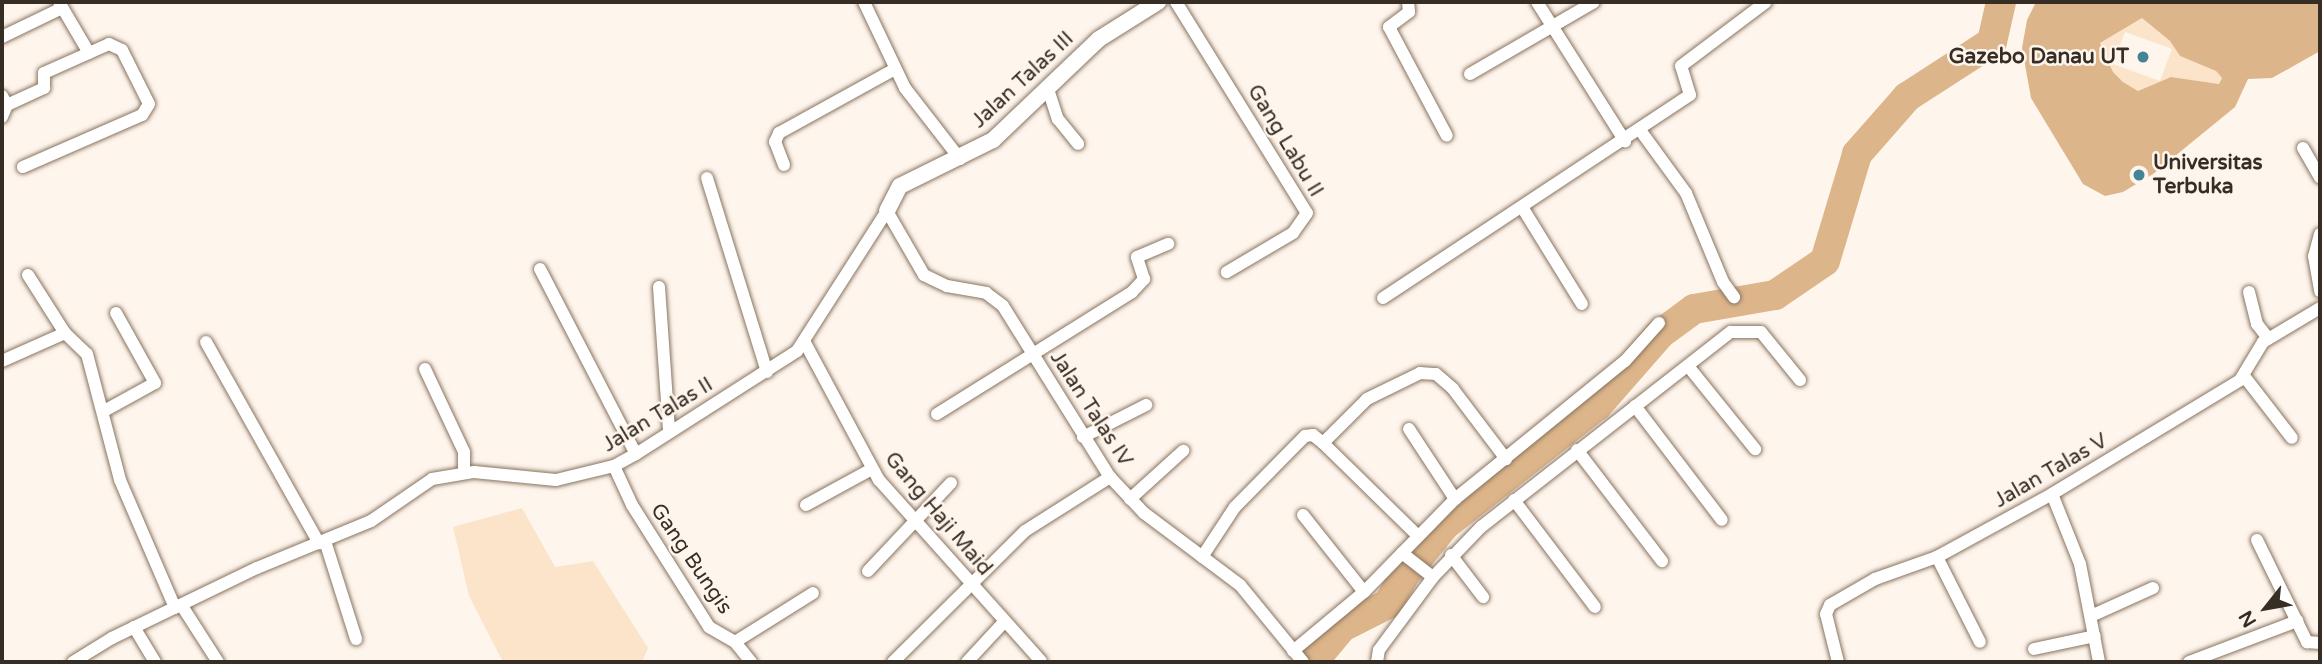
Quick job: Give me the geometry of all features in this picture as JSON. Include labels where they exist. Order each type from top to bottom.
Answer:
[{"type":"street","points":[[864,2],[895,69],[922,115],[960,159]]},
{"type":"street","name":"Jalan Talas III","points":[[887,211],[900,187],[993,140],[1047,86],[1111,29],[1158,2]]},
{"type":"street","name":"Gang Labu II","points":[[1176,2],[1307,213],[1293,233],[1227,272]]},
{"type":"street","points":[[1408,2],[1409,12],[1389,27],[1447,136]]},
{"type":"street","points":[[1536,2],[1625,141]]},
{"type":"street","points":[[1470,74],[1594,2]]},
{"type":"street","points":[[1383,298],[1625,141],[1691,93],[1681,66],[1766,2]]},
{"type":"street","points":[[2,37],[60,5],[89,53]]},
{"type":"street","points":[[4,106],[44,88],[44,74],[109,44],[121,50],[148,109],[23,167]]},
{"type":"street","points":[[784,165],[775,142],[779,133],[895,69]]},
{"type":"street","points":[[1047,86],[1058,120],[1078,144]]},
{"type":"street","points":[[1640,130],[1686,193],[1723,282],[1734,297]]},
{"type":"street","points":[[2303,148],[2320,177]]},
{"type":"street","points":[[707,178],[767,372]]},
{"type":"street","points":[[1522,207],[1582,304]]},
{"type":"street","name":"Jalan Talas II","points":[[73,662],[134,627],[371,521],[432,479],[464,473],[556,480],[614,466],[636,454],[669,430],[767,372],[804,341],[887,211]]},
{"type":"street","name":"Jalan Talas IV","points":[[887,211],[924,275],[998,300],[1110,477],[1130,499],[1240,585],[1299,657]]},
{"type":"street","points":[[2320,234],[2314,256],[2320,291]]},
{"type":"street","points":[[937,414],[1141,286],[1144,279],[1137,257],[1168,244]]},
{"type":"street","points":[[540,269],[636,454]]},
{"type":"street","points":[[28,275],[65,332],[84,348],[104,411],[120,480],[178,607],[218,662]]},
{"type":"street","points":[[659,287],[669,430]]},
{"type":"street","points":[[2249,292],[2257,324],[2268,338]]},
{"type":"street","name":"Jalan Talas V","points":[[1838,662],[1826,614],[1830,605],[1875,579],[1937,557],[2052,494],[2244,376],[2268,338],[2319,310]]},
{"type":"street","points":[[104,411],[155,383],[116,313]]},
{"type":"street","points":[[1299,657],[1364,592],[1408,558],[1418,536],[1455,499],[1625,361],[1660,323]]},
{"type":"street","points":[[2,361],[65,332]]},
{"type":"street","points":[[1377,662],[1379,650],[1451,555],[1514,500],[1731,332],[1761,332],[1800,380]]},
{"type":"street","points":[[206,341],[322,542],[356,639]]},
{"type":"street","name":"Gang Haji Maid","points":[[804,341],[872,469],[913,520],[1041,661]]},
{"type":"street","points":[[1688,366],[1755,449]]},
{"type":"street","points":[[425,369],[464,452],[464,473]]},
{"type":"street","points":[[1324,443],[1367,399],[1420,373],[1436,374],[1453,389],[1506,459]]},
{"type":"street","points":[[2244,376],[2292,438]]},
{"type":"street","points":[[1083,437],[1146,405]]},
{"type":"street","points":[[1635,405],[1722,520]]},
{"type":"street","points":[[1409,429],[1455,499]]},
{"type":"street","points":[[1202,557],[1235,507],[1305,436],[1313,435],[1418,536]]},
{"type":"street","points":[[1577,450],[1662,561]]},
{"type":"street","points":[[1130,499],[1183,451]]},
{"type":"street","name":"Gang Bungis","points":[[614,466],[632,505],[709,627],[735,642],[751,662]]},
{"type":"street","points":[[806,505],[872,469]]},
{"type":"street","points":[[893,662],[974,587],[1043,516],[1110,477]]},
{"type":"street","points":[[868,571],[951,482]]},
{"type":"street","points":[[2052,494],[2075,548],[2099,662]]},
{"type":"street","points":[[1514,500],[1595,607]]},
{"type":"street","points":[[1303,514],[1364,592]]},
{"type":"street","points":[[2257,540],[2307,642],[2320,643]]},
{"type":"street","points":[[1451,555],[1483,597]]},
{"type":"street","points":[[1937,557],[1980,642]]},
{"type":"street","points":[[1408,558],[1433,577]]},
{"type":"street","points":[[2091,615],[2153,588]]},
{"type":"street","points":[[735,642],[813,593]]},
{"type":"street","points":[[2189,662],[2229,657],[2297,621]]},
{"type":"street","points":[[967,662],[1004,622]]},
{"type":"street","points":[[134,627],[155,662]]},
{"type":"street","points":[[2034,649],[2095,636]]},
{"type":"shaded area","points":[[2036,2],[2320,2],[2320,51],[2272,78],[2248,79],[2235,107],[2153,174],[2123,192],[2105,196],[2083,184],[2031,98],[2022,48],[2027,20]],"holes":[[[2142,18],[2170,41],[2180,56],[2216,71],[2222,78],[2219,84],[2171,77],[2138,91],[2113,72],[2100,43]]]},
{"type":"shaded area","points":[[2142,18],[2170,41],[2180,56],[2216,71],[2222,78],[2219,84],[2171,77],[2138,91],[2113,72],[2100,43]],"holes":[[[2125,32],[2172,49],[2160,81],[2113,64]]]},
{"type":"shaded area","points":[[522,508],[555,567],[593,561],[648,648],[642,662],[503,662],[469,596],[453,527]]},
{"type":"waterway","points":[[1313,662],[1342,627],[1388,604],[1406,573],[1445,525],[1597,406],[1660,334],[1694,309],[1775,295],[1825,261],[1857,154],[1907,97],[1992,42],[2001,2]]},
{"type":"place","name":"Gazebo Danau UT","points":[[2143,57]]},
{"type":"place","name":"Universitas Terbuka","points":[[2139,175]]}]
